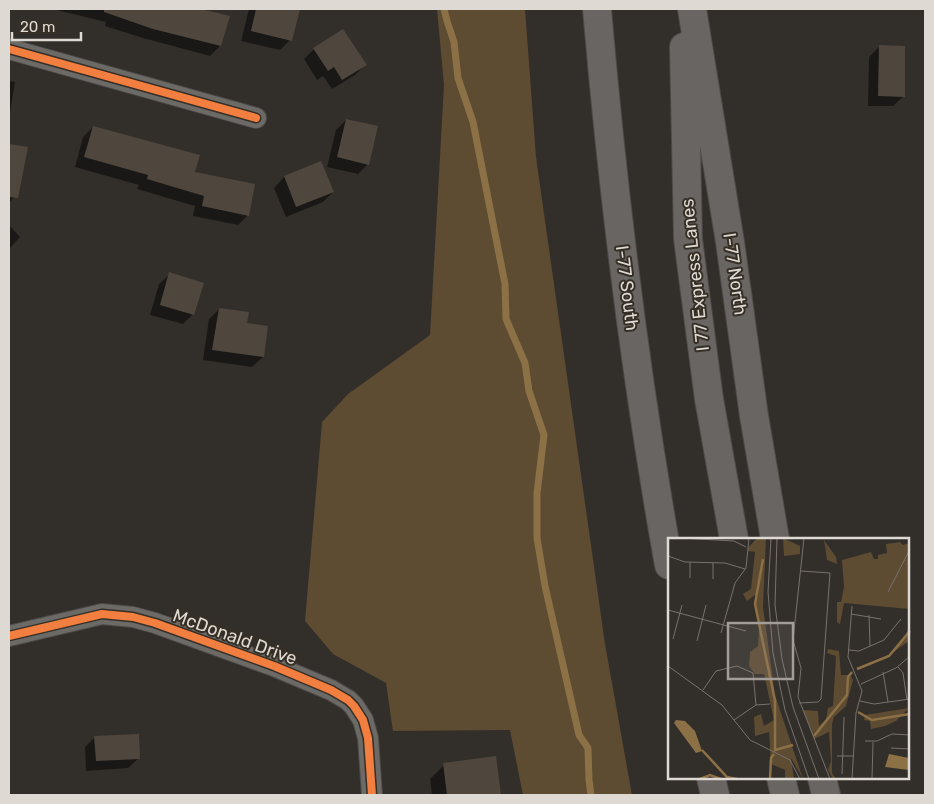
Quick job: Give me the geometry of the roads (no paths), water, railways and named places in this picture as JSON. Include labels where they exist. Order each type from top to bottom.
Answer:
[{"type":"highway","name":"I-77 South","points":[[597,9],[623,255],[647,432],[668,559]]},
{"type":"highway","name":"I 77 Express Lanes","points":[[684,9],[688,239],[709,399],[734,538]]},
{"type":"highway","name":"I-77 North","points":[[692,9],[730,242],[754,416],[775,538]]},
{"type":"highway","points":[[711,779],[715,795]]},
{"type":"highway","points":[[781,779],[785,795]]},
{"type":"highway","points":[[822,779],[826,795]]},
{"type":"street","points":[[9,49],[256,118]]},
{"type":"street","name":"McDonald Drive","points":[[9,636],[102,614],[133,617],[156,623],[274,666],[331,690],[348,700],[363,720],[368,738],[372,795]]},
{"type":"waterway","points":[[444,9],[454,42],[458,78],[473,122],[505,284],[506,319],[525,363],[529,391],[544,435],[537,493],[537,538],[545,586],[579,735],[588,748],[591,795]]}]
